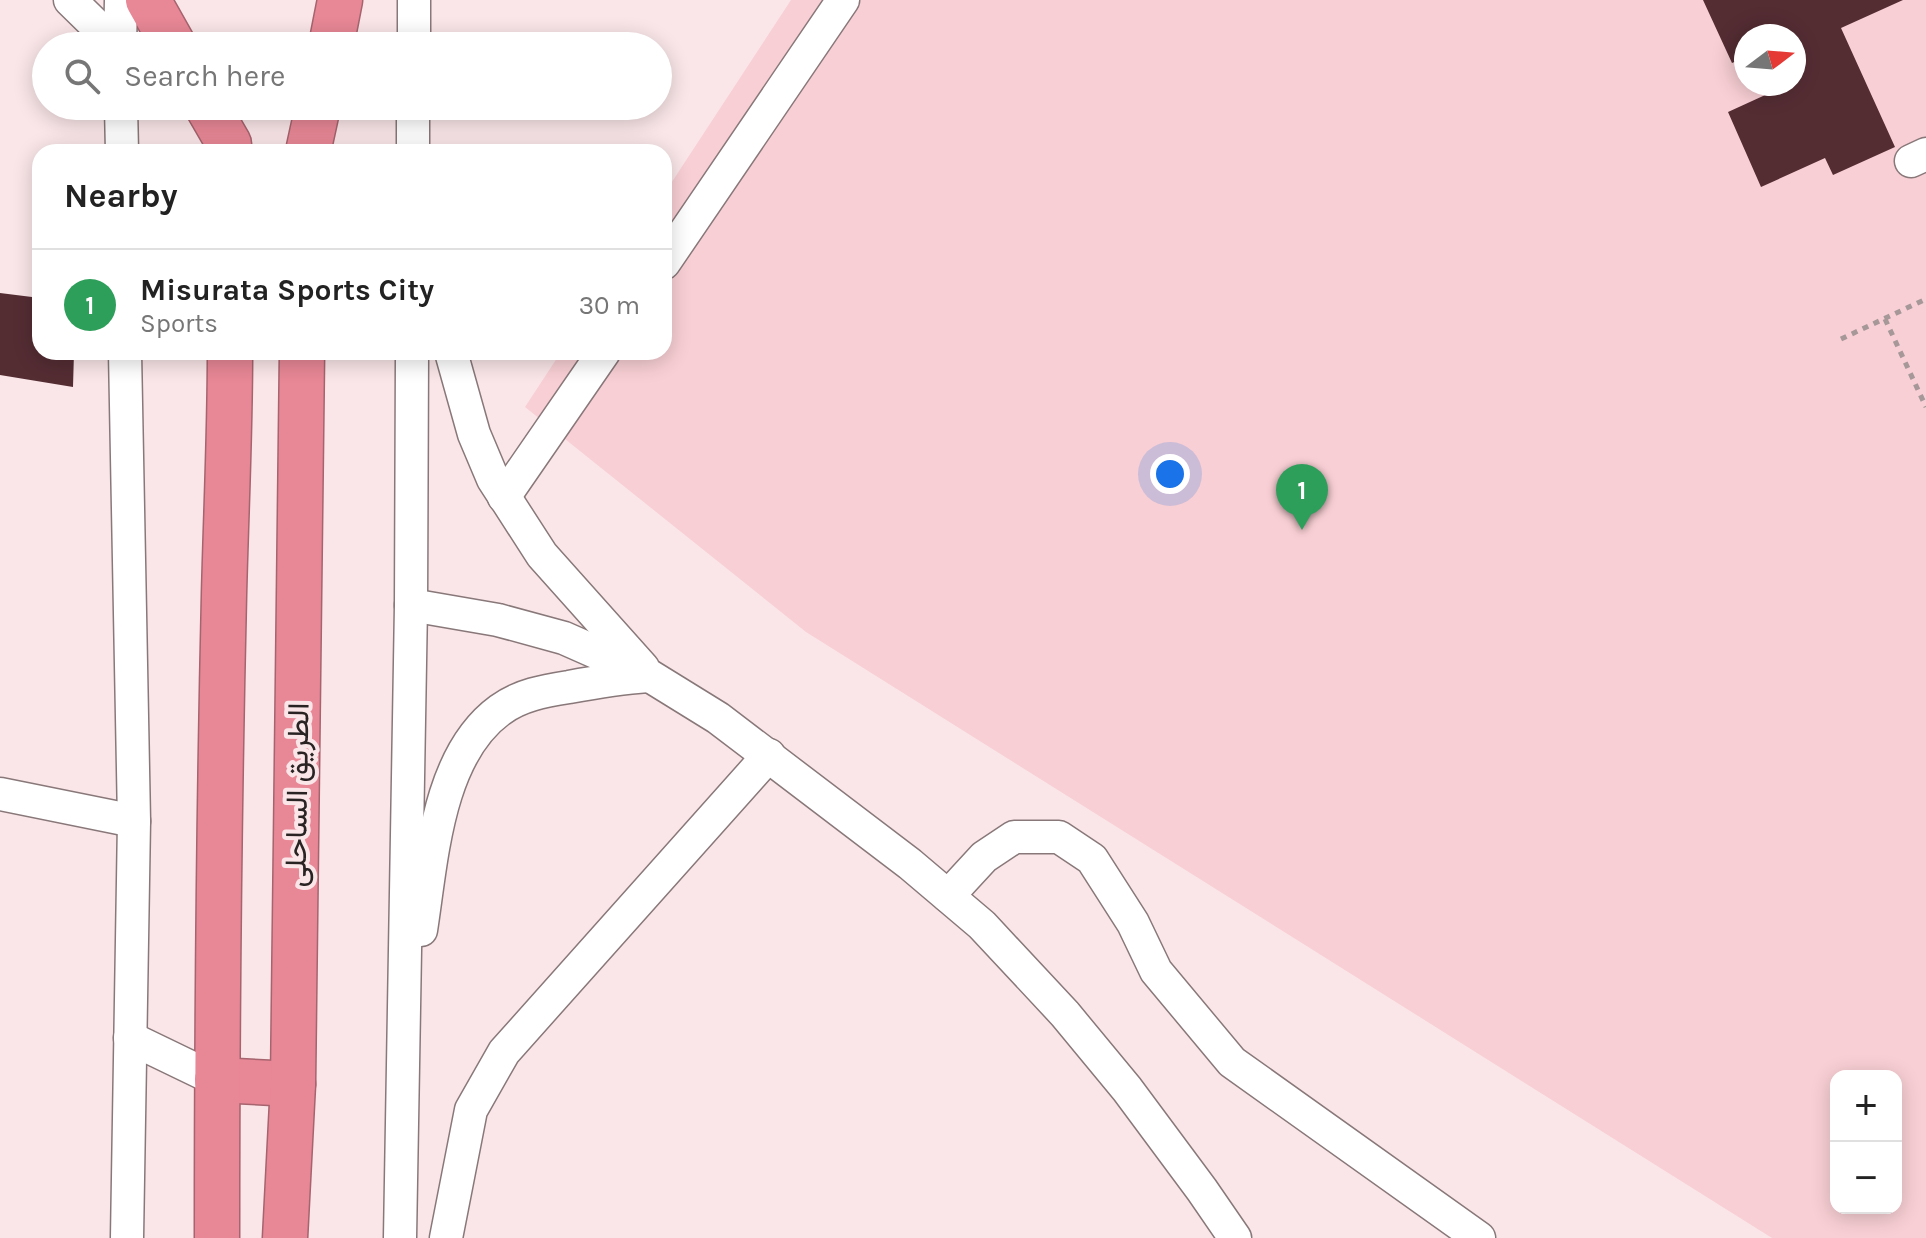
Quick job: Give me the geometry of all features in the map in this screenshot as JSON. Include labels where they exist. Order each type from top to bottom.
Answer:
[{"type":"highway","points":[[148,0],[166,32]]},
{"type":"highway","points":[[334,32],[340,0]]},
{"type":"highway","points":[[214,120],[227,144]]},
{"type":"highway","points":[[310,144],[315,120]]},
{"type":"highway","points":[[217,1238],[224,594],[230,360]]},
{"type":"highway","name":"الطريق الساحلى","points":[[285,1238],[293,1084],[302,360]]},
{"type":"highway","points":[[217,1080],[293,1084]]},
{"type":"street","points":[[70,0],[104,32]]},
{"type":"street","points":[[120,32],[121,0]]},
{"type":"street","points":[[414,0],[414,32]]},
{"type":"street","points":[[672,251],[843,0]]},
{"type":"street","points":[[121,120],[122,144]]},
{"type":"street","points":[[413,120],[413,144]]},
{"type":"street","points":[[125,360],[134,821],[127,1238]]},
{"type":"street","points":[[400,1238],[412,360]]},
{"type":"street","points":[[453,360],[474,434],[504,497],[542,555],[650,676]]},
{"type":"street","points":[[504,497],[598,360]]},
{"type":"street","points":[[411,605],[498,620],[564,638],[650,676],[718,718],[769,755],[910,864],[982,925],[1065,1014],[1127,1089],[1235,1238]]},
{"type":"street","points":[[403,1040],[442,804],[456,766],[471,742],[484,724],[501,709],[540,691],[610,678],[650,676]]},
{"type":"street","points":[[446,1238],[471,1110],[504,1052],[769,755]]},
{"type":"street","points":[[0,794],[134,821]]},
{"type":"street","points":[[948,896],[984,857],[1014,837],[1059,837],[1092,859],[1133,923],[1156,971],[1232,1062],[1479,1238]]},
{"type":"street","points":[[130,1038],[217,1080]]},
{"type":"path","points":[[1841,339],[1926,299]]},
{"type":"path","points":[[1885,319],[1926,407]]},
{"type":"shaded area","points":[[791,0],[1926,0],[1926,1238],[1772,1238],[806,632],[525,407],[556,360],[672,360],[672,182]]},
{"type":"building","points":[[1703,0],[1903,0],[1841,28],[1895,147],[1833,175],[1825,158],[1761,187],[1728,112],[1763,96],[1806,96],[1806,24],[1734,24],[1732,63]]},
{"type":"building","points":[[0,293],[32,297],[32,360],[74,360],[73,387],[0,375]]},
{"type":"place","name":"Misurata Sports City","points":[[1302,530]]}]
